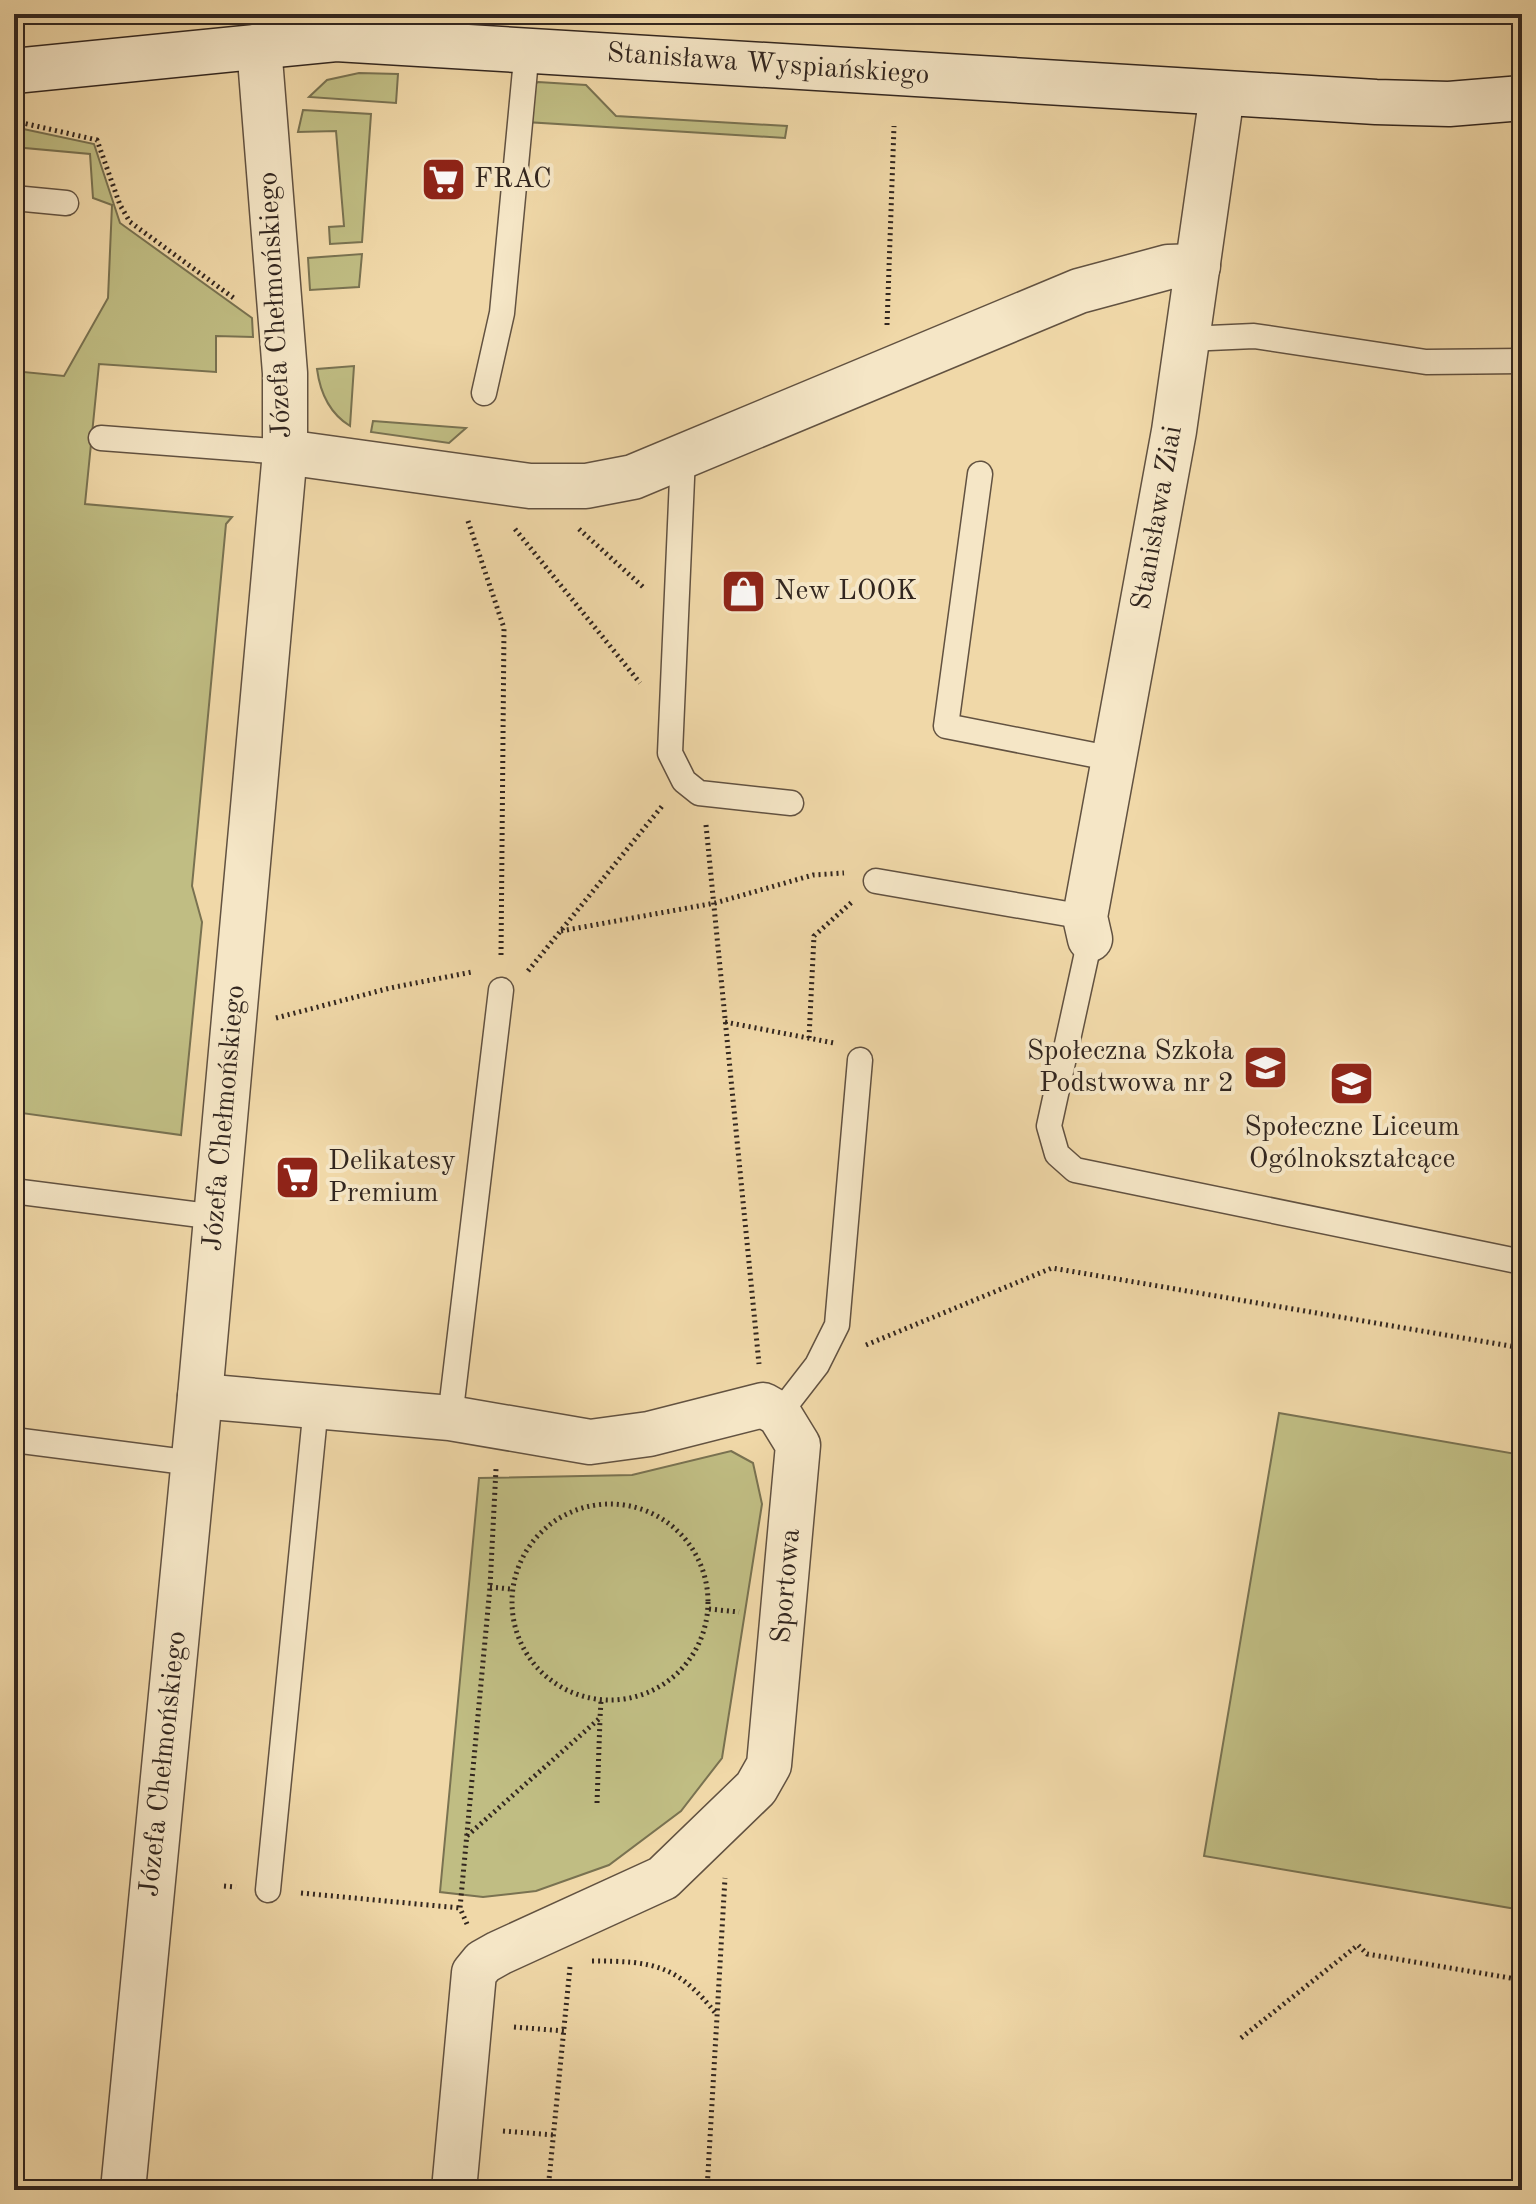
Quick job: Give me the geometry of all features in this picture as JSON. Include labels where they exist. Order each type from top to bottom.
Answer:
[{"type":"street","name":"Stanisława Wyspiańskiego","points":[[14,71],[336,39],[1222,94],[1449,104],[1522,98]]},
{"type":"street","name":"Józefa Chełmońskiego","points":[[123,2190],[200,1396],[285,452],[285,373],[259,46]]},
{"type":"street","name":"Stanisława Ziai","points":[[1088,928],[1187,339],[1222,94]]},
{"type":"street","points":[[285,452],[530,486],[586,486],[633,477],[976,331],[1079,291],[1168,267],[1198,266]]},
{"type":"street","points":[[200,1396],[450,1418],[590,1442],[771,1410]]},
{"type":"street","name":"Sportowa","points":[[483,1962],[663,1878],[709,1837],[756,1788],[769,1765],[798,1445],[771,1410]]},
{"type":"street","points":[[454,2190],[474,1973],[483,1962]]},
{"type":"lane","points":[[484,393],[502,313],[527,49]]},
{"type":"lane","points":[[14,198],[66,203]]},
{"type":"lane","points":[[1187,339],[1254,336],[1426,362],[1522,361]]},
{"type":"lane","points":[[101,438],[285,452]]},
{"type":"lane","points":[[683,456],[670,753],[691,787],[791,803]]},
{"type":"lane","points":[[980,474],[946,726],[1114,759]]},
{"type":"lane","points":[[876,881],[1088,928],[1049,1126],[1057,1154],[1075,1170],[1522,1262]]},
{"type":"lane","points":[[450,1418],[501,981]]},
{"type":"lane","points":[[771,1410],[817,1365],[837,1325],[860,1060]]},
{"type":"lane","points":[[21,1192],[216,1217]]},
{"type":"lane","points":[[268,1890],[316,1406]]},
{"type":"lane","points":[[14,1440],[193,1463]]},
{"type":"path","points":[[14,121],[97,140],[120,205],[130,222],[246,306]]},
{"type":"path","points":[[887,337],[894,126]]},
{"type":"path","points":[[463,476],[670,721]]},
{"type":"path","points":[[463,476],[504,628],[501,981]]},
{"type":"path","points":[[530,486],[675,616]]},
{"type":"path","points":[[232,1030],[390,988],[480,971],[501,981],[523,976],[691,787],[710,844],[725,1022],[771,1410]]},
{"type":"path","points":[[560,932],[715,903],[837,871],[876,881]]},
{"type":"path","points":[[809,1038],[814,936],[876,881]]},
{"type":"path","points":[[725,1022],[860,1048],[860,1060]]},
{"type":"path","points":[[817,1365],[1052,1268],[1522,1348]]},
{"type":"path","points":[[483,1962],[460,1908],[490,1587],[499,1424]]},
{"type":"path","points":[[603,1502],[637,1506],[667,1520],[691,1545],[706,1575],[709,1609],[701,1640],[684,1667],[660,1687],[630,1699],[601,1701],[568,1691],[543,1674],[523,1650],[513,1620],[511,1589],[521,1557],[542,1529],[569,1511],[603,1502]]},
{"type":"path","points":[[490,1587],[511,1589]]},
{"type":"path","points":[[597,1803],[601,1701]]},
{"type":"path","points":[[466,1837],[600,1718]]},
{"type":"path","points":[[707,2190],[725,1872],[709,1837]]},
{"type":"path","points":[[224,1886],[460,1908]]},
{"type":"path","points":[[548,2190],[575,1918]]},
{"type":"path","points":[[1241,2038],[1358,1945],[1367,1954],[1522,1980]]},
{"type":"path","points":[[571,1961],[630,1961],[665,1967],[691,1984],[717,2015]]},
{"type":"shaded area","points":[[359,73],[398,74],[396,103],[309,97],[327,80]]},
{"type":"shaded area","points":[[538,82],[586,85],[616,116],[787,126],[785,138],[526,122],[531,87]]},
{"type":"shaded area","points":[[303,110],[371,114],[362,242],[330,244],[329,227],[344,226],[336,131],[298,132]]},
{"type":"shaded area","points":[[14,127],[94,144],[120,223],[252,318],[253,337],[216,336],[216,372],[99,364],[85,504],[232,517],[226,524],[192,886],[202,922],[181,1135],[14,1112],[14,371],[64,376],[108,298],[112,205],[93,198],[90,154],[14,147]]},
{"type":"shaded area","points":[[362,254],[359,287],[310,290],[308,258]]},
{"type":"shaded area","points":[[354,366],[350,426],[336,415],[327,401],[317,369]]},
{"type":"shaded area","points":[[373,421],[466,428],[449,443],[371,432]]},
{"type":"shaded area","points":[[1279,1413],[1522,1455],[1522,1910],[1204,1856]]},
{"type":"shaded area","points":[[731,1451],[753,1463],[762,1504],[722,1758],[681,1811],[609,1865],[536,1891],[483,1897],[440,1892],[479,1478],[632,1475]]},
{"type":"place","name":"FRAC","points":[[443,180]]},
{"type":"place","name":"New LOOK","points":[[743,592]]},
{"type":"place","name":"Społeczna Szkoła Podstwowa nr 2","points":[[1265,1068]]},
{"type":"place","name":"Społeczne Liceum Ogólnokształcące","points":[[1352,1084]]},
{"type":"place","name":"Delikatesy Premium","points":[[297,1178]]}]
